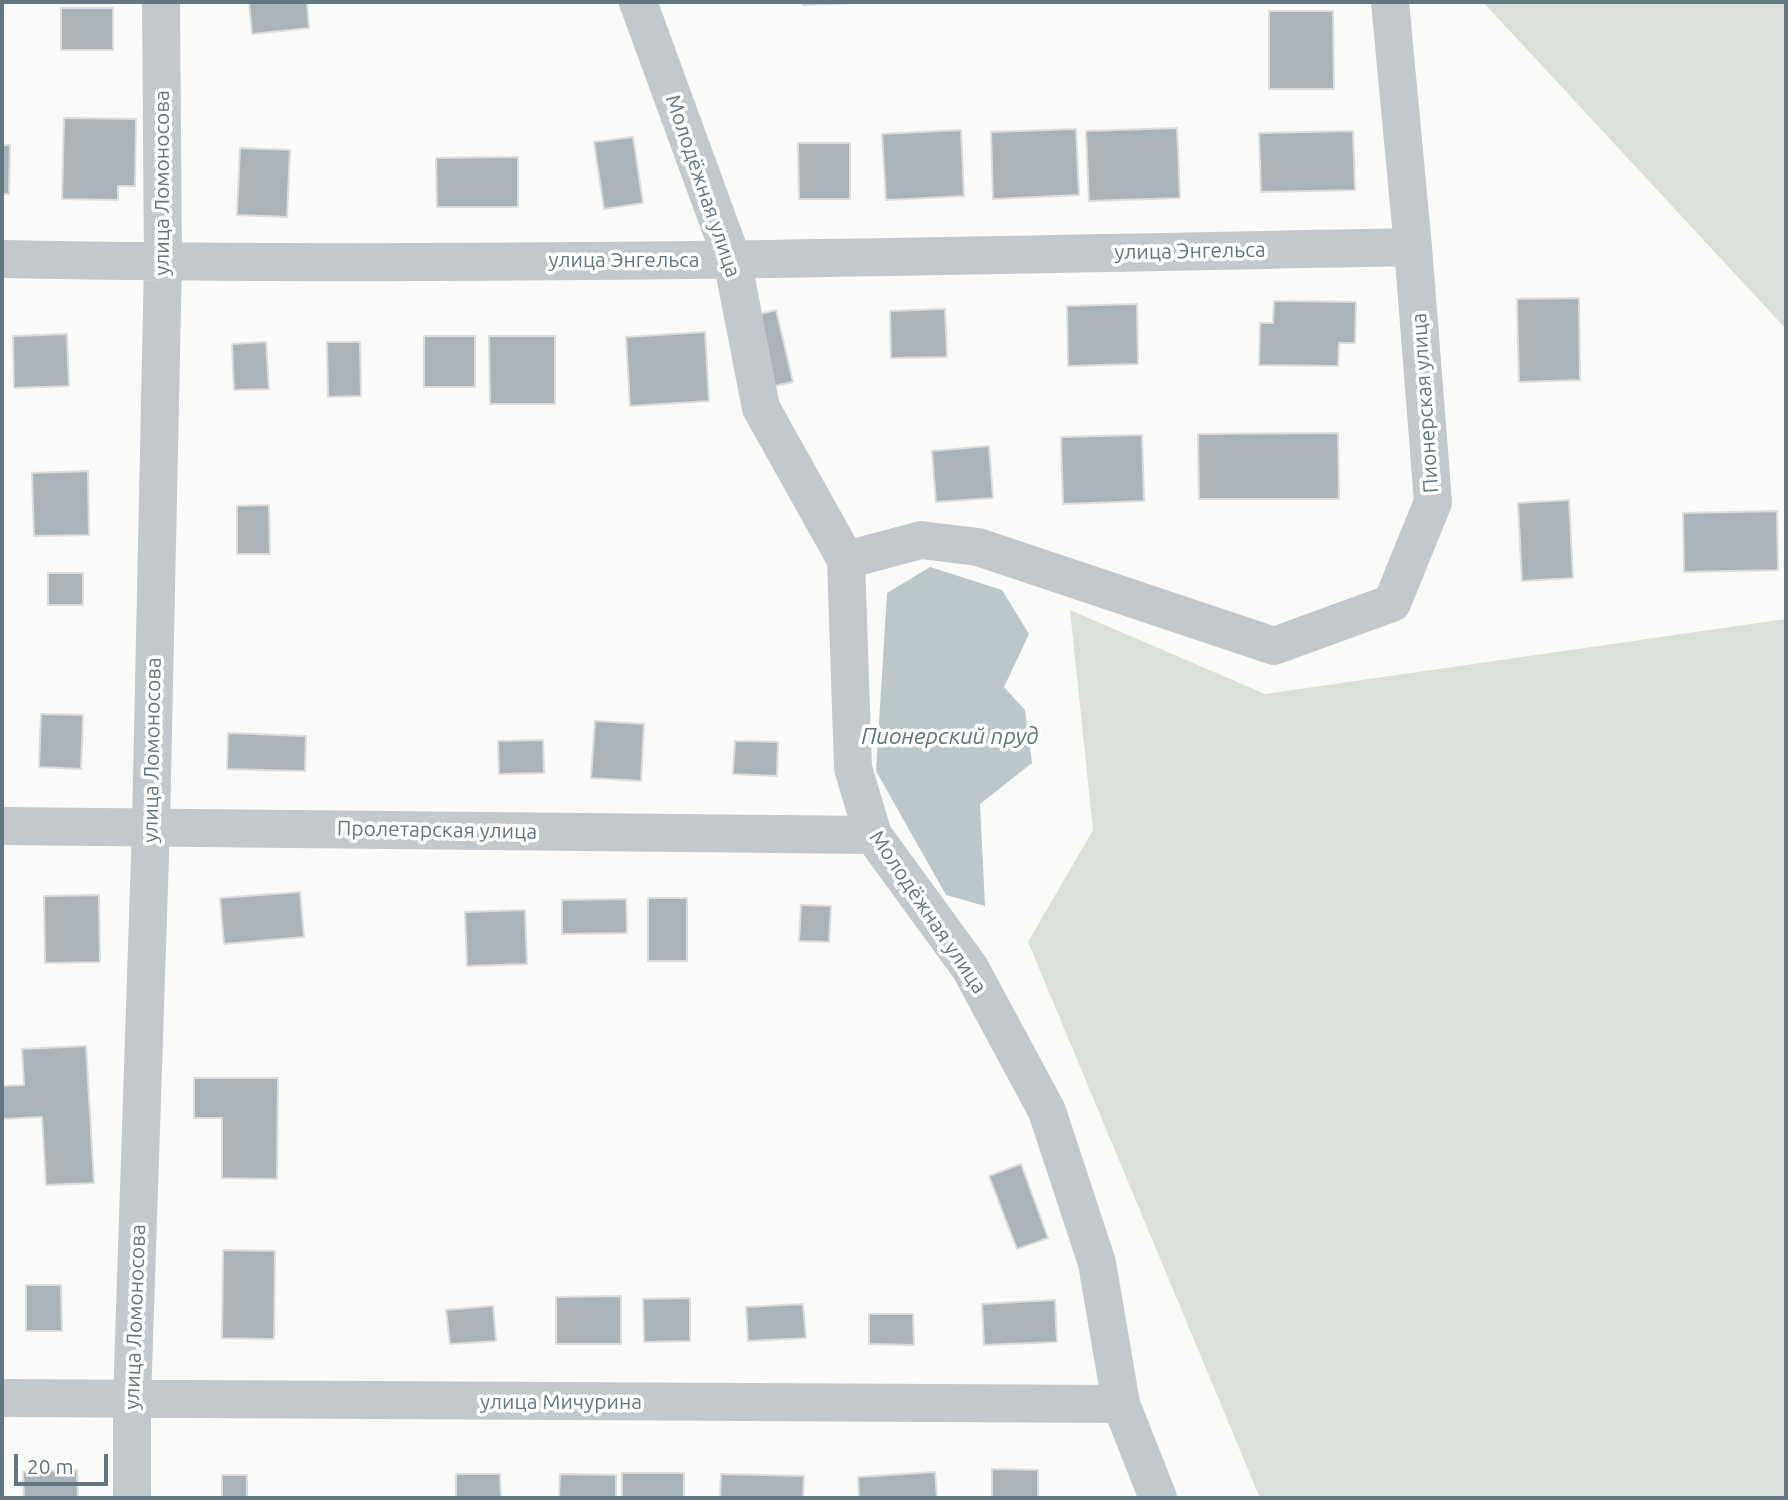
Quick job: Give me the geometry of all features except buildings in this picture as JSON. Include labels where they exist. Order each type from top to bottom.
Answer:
[{"type":"street","name":"улица Ломоносова","points":[[132,1498],[132,1400],[150,826],[163,262],[161,2]]},
{"type":"street","name":"Молодёжная улица","points":[[638,2],[732,259],[761,408],[846,560],[853,768],[873,835],[970,968],[1047,1111],[1097,1263],[1121,1404],[1158,1498]]},
{"type":"street","name":"Пионерская улица","points":[[846,560],[921,540],[978,547],[1274,646],[1392,604],[1433,502],[1390,2]]},
{"type":"street","name":"улица Энгельса","points":[[2,259],[163,262],[732,259],[1413,247]]},
{"type":"street","name":"Пролетарская улица","points":[[2,826],[873,835]]},
{"type":"street","name":"улица Мичурина","points":[[2,1398],[1121,1404]]},
{"type":"shaded area","points":[[1483,2],[1786,2],[1786,329]]},
{"type":"shaded area","points":[[1070,610],[1265,694],[1786,619],[1786,1498],[1260,1498],[1028,942],[1093,830]]},
{"type":"water","name":"Пионерский пруд","points":[[930,567],[1002,590],[1029,634],[1004,687],[1025,710],[1032,763],[980,804],[985,906],[946,895],[876,771],[887,593]]}]
